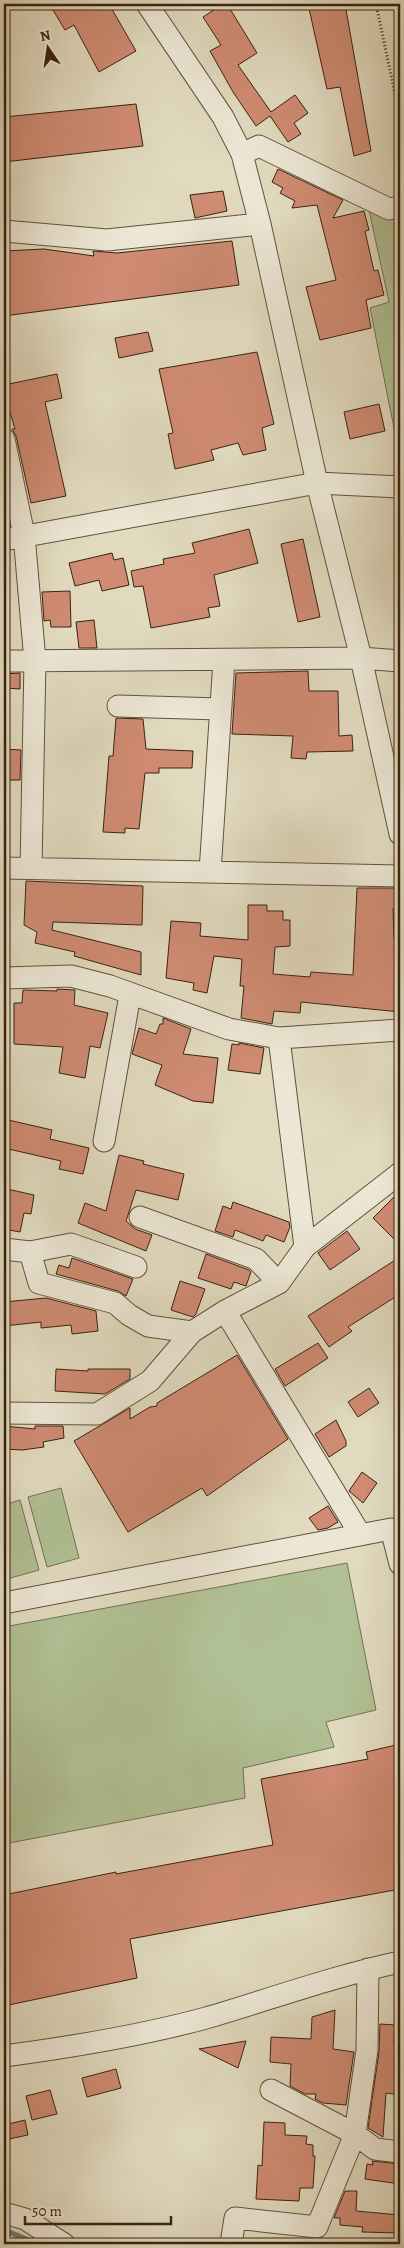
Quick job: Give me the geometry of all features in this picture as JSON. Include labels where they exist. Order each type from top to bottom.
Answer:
[{"type":"street","points":[[147,4],[223,117],[242,154],[260,224],[317,483],[362,658],[400,834]]},
{"type":"street","points":[[242,154],[259,146],[389,209],[400,207]]},
{"type":"street","points":[[4,231],[107,240],[260,224]]},
{"type":"street","points":[[4,439],[14,538],[34,662],[13,871],[210,864],[400,876]]},
{"type":"street","points":[[14,538],[317,483],[400,487]]},
{"type":"street","points":[[4,661],[362,658],[400,661]]},
{"type":"street","points":[[210,864],[224,660]]},
{"type":"street","points":[[118,706],[220,709]]},
{"type":"street","points":[[4,978],[71,976],[110,986],[130,995],[229,1029],[279,1038],[400,1030]]},
{"type":"street","points":[[104,1141],[130,995]]},
{"type":"street","points":[[279,1038],[305,1248]]},
{"type":"street","points":[[4,1413],[97,1414],[150,1381],[192,1332],[224,1311],[279,1283],[305,1248],[400,1173]]},
{"type":"street","points":[[140,1216],[256,1259],[279,1283]]},
{"type":"street","points":[[4,1249],[30,1252],[71,1244],[136,1267]]},
{"type":"street","points":[[30,1252],[39,1284],[115,1303],[129,1315],[148,1326],[192,1332]]},
{"type":"street","points":[[224,1311],[360,1534]]},
{"type":"street","points":[[4,1603],[391,1529],[400,1564]]},
{"type":"street","points":[[4,2056],[74,2046],[163,2028],[204,2018],[368,1969],[400,1962]]},
{"type":"street","points":[[231,2244],[235,2218],[316,2228],[355,2134],[367,2050],[368,1969]]},
{"type":"street","points":[[271,2090],[355,2134],[375,2150],[400,2152]]},
{"type":"street","points":[[4,2213],[26,2220],[64,2244]]},
{"type":"path","points":[[376,4],[400,118]]},
{"type":"green space","points":[[369,210],[400,211],[400,458],[370,308],[389,302]]},
{"type":"green space","points":[[61,1488],[79,1558],[47,1567],[28,1497]]},
{"type":"green space","points":[[20,1500],[39,1570],[7,1579],[4,1567],[4,1505]]},
{"type":"green space","points":[[347,1563],[376,1710],[326,1722],[334,1747],[243,1768],[245,1798],[4,1844],[4,1627]]},
{"type":"building","points":[[64,4],[109,4],[136,51],[99,72],[74,25],[65,30],[53,10]]},
{"type":"building","points":[[223,4],[227,4],[257,53],[238,65],[271,112],[295,95],[308,113],[294,123],[301,134],[288,142],[270,116],[256,126],[233,92],[210,51],[221,45],[203,17]]},
{"type":"building","points":[[308,4],[345,4],[371,151],[354,156],[340,87],[327,89]]},
{"type":"building","points":[[136,104],[143,146],[4,162],[4,117]]},
{"type":"building","points":[[278,169],[343,200],[333,218],[364,211],[369,230],[365,231],[374,271],[378,270],[384,295],[366,300],[371,328],[320,340],[306,287],[336,280],[317,205],[292,208],[295,201],[280,193],[283,188],[272,182]]},
{"type":"building","points":[[223,191],[227,211],[195,218],[190,195]]},
{"type":"building","points":[[232,241],[239,285],[4,316],[4,251],[44,249],[94,256],[93,251],[117,253]]},
{"type":"building","points":[[148,332],[153,351],[119,358],[115,338]]},
{"type":"building","points":[[257,352],[274,424],[262,428],[266,450],[243,455],[238,443],[211,450],[214,460],[175,469],[168,434],[173,433],[159,369]]},
{"type":"building","points":[[57,374],[62,398],[45,402],[66,496],[31,503],[16,436],[12,429],[15,429],[4,392],[4,385]]},
{"type":"building","points":[[379,404],[385,431],[350,439],[344,412]]},
{"type":"building","points":[[249,529],[258,563],[214,575],[220,606],[208,608],[210,617],[151,628],[143,586],[134,587],[131,571],[164,564],[163,559],[195,553],[192,543]]},
{"type":"building","points":[[303,539],[320,617],[298,622],[281,544]]},
{"type":"building","points":[[112,553],[114,560],[123,558],[129,585],[102,591],[99,580],[75,586],[69,563]]},
{"type":"building","points":[[70,591],[71,627],[51,627],[50,620],[44,621],[42,592]]},
{"type":"building","points":[[94,620],[97,648],[79,648],[76,622]]},
{"type":"building","points":[[308,671],[309,691],[338,691],[339,736],[352,735],[353,751],[307,752],[306,759],[291,758],[293,736],[232,734],[236,673]]},
{"type":"building","points":[[20,673],[20,689],[4,688],[4,674]]},
{"type":"building","points":[[116,718],[143,719],[146,749],[193,751],[192,768],[159,768],[159,773],[145,773],[139,829],[125,828],[125,833],[103,832],[109,756],[113,756]]},
{"type":"building","points":[[4,749],[21,750],[20,780],[4,780]]},
{"type":"building","points":[[26,881],[143,886],[142,925],[53,922],[52,930],[141,952],[141,975],[74,956],[75,952],[35,943],[37,932],[24,925]]},
{"type":"building","points":[[357,888],[396,888],[400,909],[393,909],[394,938],[399,938],[397,981],[400,981],[400,1012],[301,1002],[300,1013],[274,1011],[272,1024],[241,1018],[244,986],[240,986],[242,959],[214,956],[207,993],[193,990],[194,983],[166,978],[171,921],[201,923],[200,936],[248,940],[248,905],[267,905],[267,911],[283,911],[283,920],[290,920],[290,946],[275,947],[273,974],[310,977],[311,972],[353,975]]},
{"type":"building","points":[[57,989],[75,990],[74,1005],[108,1013],[100,1048],[90,1046],[85,1078],[59,1073],[63,1047],[14,1044],[14,1003],[22,1003],[23,990],[57,991]]},
{"type":"building","points":[[163,1018],[191,1029],[183,1054],[218,1058],[213,1103],[193,1101],[155,1085],[162,1065],[132,1054],[139,1028],[156,1034],[160,1024],[163,1024]]},
{"type":"building","points":[[239,1043],[264,1048],[260,1074],[228,1070],[232,1044],[239,1045]]},
{"type":"building","points":[[4,1119],[52,1130],[50,1139],[89,1148],[83,1174],[59,1169],[61,1161],[4,1148]]},
{"type":"building","points":[[119,1155],[144,1161],[143,1164],[184,1174],[178,1200],[136,1190],[126,1221],[135,1229],[152,1235],[146,1251],[78,1223],[85,1203],[106,1211]]},
{"type":"building","points":[[7,1189],[34,1195],[31,1214],[24,1213],[20,1232],[4,1229],[4,1204]]},
{"type":"building","points":[[400,1191],[400,1245],[373,1218]]},
{"type":"building","points":[[233,1202],[289,1222],[290,1227],[284,1242],[266,1235],[263,1241],[235,1230],[233,1237],[215,1231],[223,1206],[231,1209]]},
{"type":"building","points":[[347,1231],[360,1249],[330,1270],[318,1253]]},
{"type":"building","points":[[206,1254],[249,1270],[251,1272],[246,1286],[234,1282],[231,1289],[198,1278]]},
{"type":"building","points":[[400,1257],[400,1294],[348,1327],[352,1331],[329,1347],[308,1316]]},
{"type":"building","points":[[72,1258],[133,1279],[126,1296],[118,1291],[56,1274],[59,1265],[69,1268]]},
{"type":"building","points":[[180,1281],[205,1289],[196,1314],[193,1317],[171,1310]]},
{"type":"building","points":[[46,1298],[96,1311],[98,1331],[72,1334],[71,1325],[41,1328],[41,1322],[4,1326],[4,1302]]},
{"type":"building","points":[[318,1343],[328,1358],[285,1386],[275,1369]]},
{"type":"building","points":[[237,1355],[288,1439],[207,1496],[202,1488],[128,1532],[74,1441],[130,1408],[130,1419],[150,1407],[157,1406],[157,1403]]},
{"type":"building","points":[[56,1369],[88,1371],[88,1369],[130,1369],[130,1379],[105,1394],[55,1391]]},
{"type":"building","points":[[369,1388],[379,1403],[358,1417],[348,1402]]},
{"type":"building","points":[[336,1420],[346,1441],[346,1446],[329,1457],[315,1434]]},
{"type":"building","points":[[4,1426],[35,1429],[35,1426],[63,1426],[64,1438],[43,1442],[44,1447],[22,1450],[4,1449]]},
{"type":"building","points":[[362,1472],[377,1483],[363,1503],[349,1491]]},
{"type":"building","points":[[328,1506],[338,1522],[328,1528],[318,1530],[309,1518]]},
{"type":"building","points":[[400,1744],[400,1889],[130,1939],[137,1978],[4,2006],[4,1895],[116,1872],[116,1874],[273,1845],[261,1779],[368,1759],[366,1752]]},
{"type":"building","points":[[335,2010],[333,2049],[354,2052],[346,2105],[323,2103],[315,2099],[316,2094],[305,2094],[290,2086],[291,2064],[270,2062],[271,2037],[311,2039],[312,2017]]},
{"type":"building","points":[[380,2024],[395,2025],[394,2044],[400,2045],[400,2095],[386,2093],[383,2137],[368,2128],[379,2052]]},
{"type":"building","points":[[246,2041],[238,2068],[199,2049]]},
{"type":"building","points":[[116,2069],[121,2088],[87,2097],[82,2078]]},
{"type":"building","points":[[50,2090],[57,2114],[32,2120],[26,2096]]},
{"type":"building","points":[[25,2120],[28,2135],[4,2140],[4,2125]]},
{"type":"building","points":[[264,2122],[285,2123],[285,2135],[307,2136],[306,2144],[313,2145],[313,2156],[315,2156],[313,2188],[300,2188],[299,2201],[256,2199],[258,2165],[262,2166]]},
{"type":"building","points":[[372,2161],[400,2164],[400,2184],[365,2179],[367,2164],[373,2165]]},
{"type":"building","points":[[345,2191],[357,2191],[356,2211],[400,2215],[400,2233],[362,2232],[363,2227],[340,2225],[340,2218],[334,2218]]},
{"type":"waterway","points":[[4,2230],[38,2244]]}]
